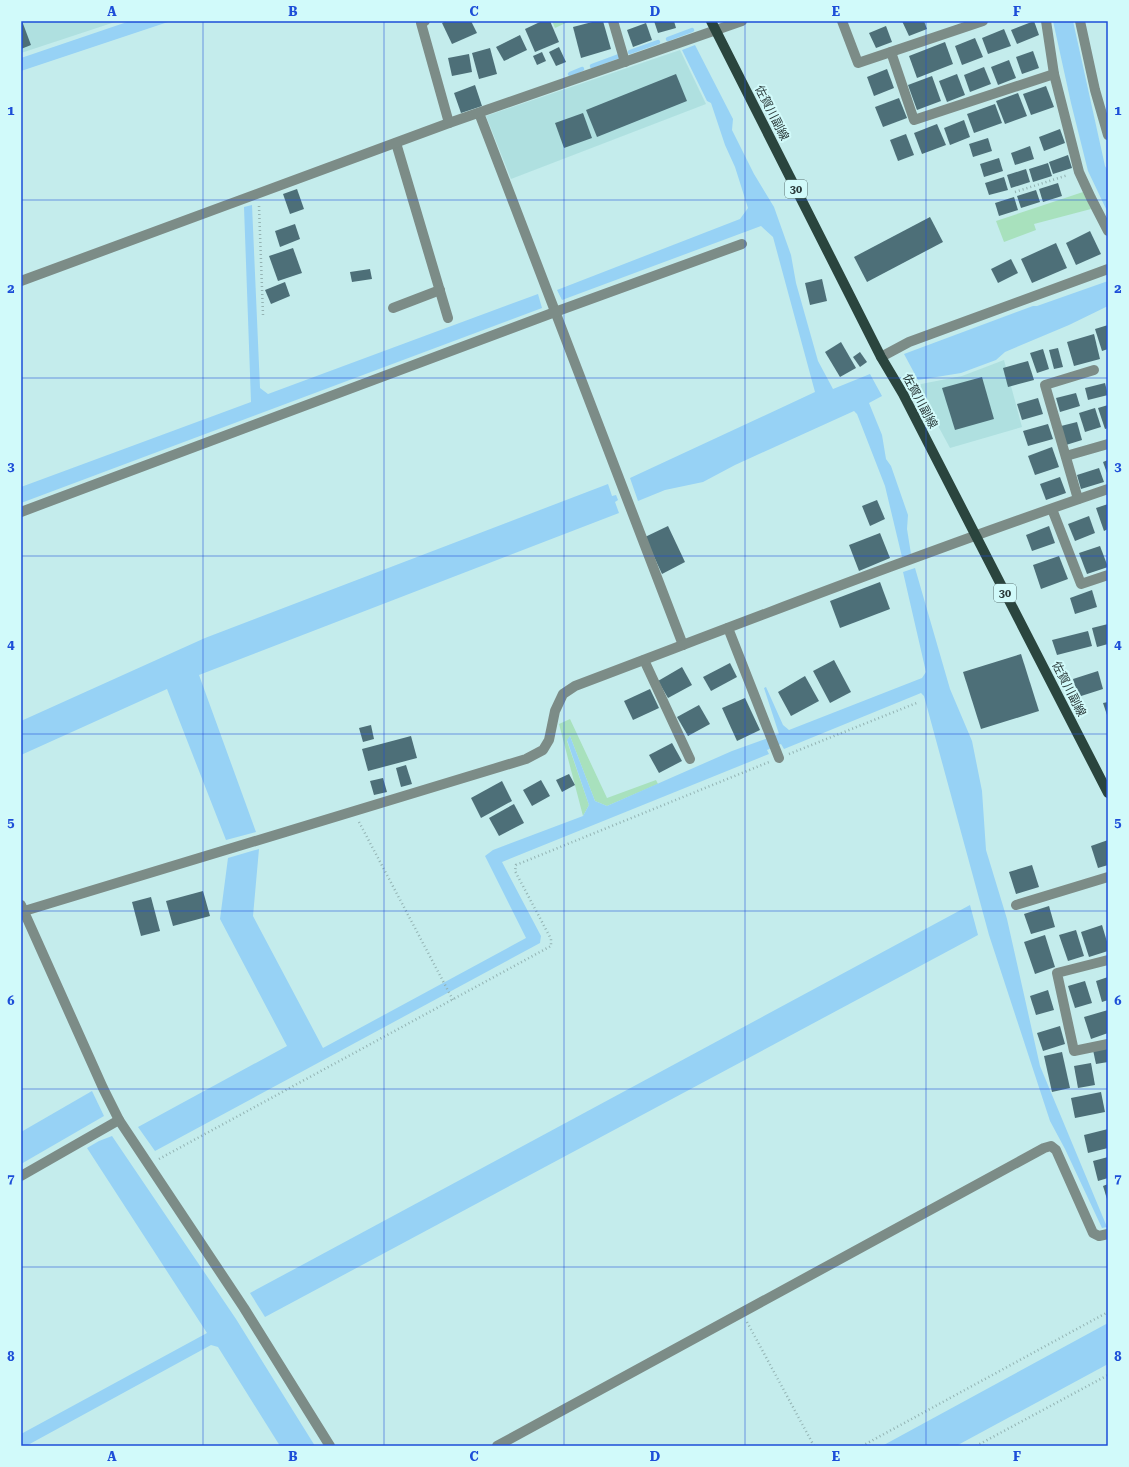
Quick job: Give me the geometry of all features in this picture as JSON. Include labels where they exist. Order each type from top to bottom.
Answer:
[{"type":"main road","name":"佐賀川副線","points":[[713,26],[881,357],[903,394],[1108,793]]},
{"type":"street","points":[[425,21],[420,23],[449,123]]},
{"type":"street","points":[[613,21],[625,62]]},
{"type":"street","points":[[21,282],[449,123],[625,62],[713,26],[742,21]]},
{"type":"street","points":[[842,21],[858,63],[983,21]]},
{"type":"street","points":[[1046,21],[1054,74],[1079,172],[1108,231]]},
{"type":"street","points":[[1080,21],[1108,135]]},
{"type":"street","points":[[891,52],[914,120],[1054,74]]},
{"type":"street","points":[[479,113],[682,646]]},
{"type":"street","points":[[396,143],[448,318]]},
{"type":"street","points":[[21,512],[555,312],[742,244]]},
{"type":"street","points":[[881,357],[909,342],[1108,269]]},
{"type":"street","points":[[393,308],[440,290]]},
{"type":"street","points":[[1078,499],[1045,385],[1094,370]]},
{"type":"street","points":[[1066,456],[1108,444]]},
{"type":"street","points":[[330,1446],[244,1308],[119,1120],[22,910],[526,760],[543,750],[549,740],[554,711],[563,694],[575,686],[976,535],[1108,489]]},
{"type":"street","points":[[1052,509],[1081,584],[1108,575]]},
{"type":"street","points":[[728,628],[777,755]]},
{"type":"street","points":[[644,660],[690,759]]},
{"type":"street","points":[[1016,905],[1108,876]]},
{"type":"street","points":[[1108,960],[1057,973],[1074,1051],[1108,1044]]},
{"type":"street","points":[[21,1176],[119,1120]]},
{"type":"street","points":[[497,1446],[1044,1148],[1051,1146],[1056,1150],[1093,1233],[1100,1236],[1108,1234]]},
{"type":"path","points":[[1015,192],[1079,172]]},
{"type":"path","points":[[259,194],[263,316]]},
{"type":"path","points":[[148,1165],[551,946],[552,939],[515,871],[516,865],[777,755],[919,702]]},
{"type":"path","points":[[353,812],[453,1000]]},
{"type":"path","points":[[862,1446],[1108,1312]]},
{"type":"path","points":[[742,1313],[814,1446]]},
{"type":"path","points":[[976,1446],[1108,1375]]},
{"type":"shaded area","points":[[21,21],[118,21],[21,53]]},
{"type":"shaded area","points":[[130,21],[171,21],[21,71],[21,58]]},
{"type":"shaded area","points":[[1053,21],[1073,21],[1105,166],[1108,171],[1108,213],[1088,171]]},
{"type":"shaded area","points":[[695,45],[733,119],[732,130],[754,174],[774,207],[791,255],[796,283],[818,361],[833,389],[870,374],[882,396],[869,403],[882,435],[886,459],[891,466],[908,515],[907,529],[911,554],[902,557],[885,486],[857,414],[854,411],[735,465],[703,482],[665,490],[638,501],[630,478],[815,392],[773,237],[761,226],[562,300],[557,290],[740,219],[748,208],[735,167],[725,145],[711,103],[707,101],[682,50]]},
{"type":"shaded area","points":[[680,50],[706,104],[511,179],[486,116]]},
{"type":"shaded area","points":[[252,205],[260,388],[268,394],[538,294],[542,308],[21,503],[21,487],[251,402],[244,207]]},
{"type":"shaded area","points":[[1108,281],[1108,306],[1069,325],[1005,352],[996,360],[961,373],[918,380],[904,354],[1033,306],[1037,306]]},
{"type":"shaded area","points":[[1004,360],[1022,427],[950,448],[916,385],[962,376]]},
{"type":"shaded area","points":[[608,484],[612,496],[616,495],[618,500],[615,502],[619,513],[199,675],[256,832],[226,840],[167,689],[21,755],[21,721],[205,638]]},
{"type":"shaded area","points":[[915,568],[950,689],[972,741],[982,791],[986,850],[1007,919],[1040,1066],[1107,1227],[1102,1228],[1065,1149],[1050,1121],[989,935],[924,696],[921,693],[784,749],[781,744],[767,750],[769,754],[502,862],[541,936],[540,943],[155,1151],[138,1127],[287,1046],[220,919],[228,858],[259,849],[253,916],[323,1048],[526,938],[485,856],[493,850],[583,816],[589,805],[567,740],[570,736],[595,801],[607,806],[732,751],[779,734],[764,688],[766,687],[783,725],[789,730],[922,678],[926,672],[903,572]]},
{"type":"shaded area","points":[[970,905],[978,935],[265,1317],[250,1293]]},
{"type":"shaded area","points":[[92,1091],[104,1116],[21,1164],[21,1132]]},
{"type":"shaded area","points":[[112,1136],[236,1319],[315,1446],[280,1446],[218,1347],[211,1345],[26,1446],[21,1446],[21,1434],[207,1333],[87,1148]]},
{"type":"shaded area","points":[[1108,1323],[1108,1364],[956,1446],[882,1446]]},
{"type":"green space","points":[[552,21],[570,21],[555,28]]},
{"type":"green space","points":[[1083,192],[1091,209],[1034,224],[1036,230],[1004,242],[996,221]]},
{"type":"green space","points":[[570,719],[607,798],[656,780],[658,784],[607,806],[595,801],[570,736],[567,741],[589,805],[583,816],[559,724]]},
{"type":"building","points":[[21,21],[31,45],[21,49]]},
{"type":"building","points":[[446,21],[471,21],[477,33],[452,44],[442,23]]},
{"type":"building","points":[[542,21],[550,21],[559,42],[535,52],[525,29]]},
{"type":"building","points":[[596,21],[603,21],[611,49],[581,58],[573,27]]},
{"type":"building","points":[[654,21],[674,21],[676,28],[658,33]]},
{"type":"building","points":[[902,21],[924,21],[927,29],[909,36]]},
{"type":"building","points":[[1034,21],[1039,35],[1017,44],[1011,30]]},
{"type":"building","points":[[646,23],[652,40],[633,47],[627,30]]},
{"type":"building","points":[[886,26],[892,42],[876,48],[869,33]]},
{"type":"building","points":[[1004,29],[1011,46],[988,54],[982,38]]},
{"type":"building","points":[[520,35],[527,50],[504,61],[496,47]]},
{"type":"building","points":[[975,38],[983,57],[962,65],[955,46]]},
{"type":"building","points":[[945,42],[953,64],[917,78],[909,56]]},
{"type":"building","points":[[559,47],[566,62],[556,66],[549,52]]},
{"type":"building","points":[[490,48],[497,74],[479,79],[472,53]]},
{"type":"building","points":[[1033,51],[1039,68],[1022,74],[1016,57]]},
{"type":"building","points":[[542,52],[546,61],[537,65],[533,56]]},
{"type":"building","points":[[469,54],[472,72],[452,76],[448,58]]},
{"type":"building","points":[[1009,60],[1016,78],[998,85],[991,67]]},
{"type":"building","points":[[984,67],[991,84],[970,92],[964,75]]},
{"type":"building","points":[[887,69],[894,88],[874,96],[867,77]]},
{"type":"building","points":[[676,74],[687,101],[597,137],[586,110]]},
{"type":"building","points":[[957,74],[965,95],[947,102],[939,81]]},
{"type":"building","points":[[932,76],[941,101],[917,110],[908,85]]},
{"type":"building","points":[[475,85],[482,106],[461,113],[454,93]]},
{"type":"building","points":[[1046,86],[1054,107],[1031,115],[1023,94]]},
{"type":"building","points":[[1018,93],[1027,116],[1005,124],[996,101]]},
{"type":"building","points":[[899,98],[907,118],[883,127],[875,107]]},
{"type":"building","points":[[995,104],[1002,123],[974,133],[967,114]]},
{"type":"building","points":[[583,113],[592,138],[564,148],[555,123]]},
{"type":"building","points":[[964,120],[970,137],[950,145],[944,128]]},
{"type":"building","points":[[937,124],[946,145],[922,154],[914,133]]},
{"type":"building","points":[[1060,129],[1065,143],[1044,151],[1039,137]]},
{"type":"building","points":[[906,134],[914,155],[898,161],[890,140]]},
{"type":"building","points":[[988,138],[992,151],[973,157],[969,144]]},
{"type":"building","points":[[1030,146],[1034,159],[1015,165],[1011,153]]},
{"type":"building","points":[[1068,155],[1072,168],[1053,174],[1049,162]]},
{"type":"building","points":[[999,158],[1003,171],[984,177],[980,164]]},
{"type":"building","points":[[1048,163],[1052,176],[1033,182],[1029,169]]},
{"type":"building","points":[[1026,169],[1030,182],[1011,188],[1007,175]]},
{"type":"building","points":[[1004,177],[1008,190],[989,195],[985,183]]},
{"type":"building","points":[[1058,183],[1062,196],[1043,202],[1039,189]]},
{"type":"building","points":[[297,189],[304,209],[290,214],[283,194]]},
{"type":"building","points":[[1036,190],[1040,202],[1021,208],[1017,196]]},
{"type":"building","points":[[1014,197],[1018,210],[999,216],[995,203]]},
{"type":"building","points":[[930,217],[943,242],[867,282],[854,257]]},
{"type":"building","points":[[295,224],[300,239],[280,247],[275,231]]},
{"type":"building","points":[[1090,231],[1101,254],[1076,265],[1066,243]]},
{"type":"building","points":[[1056,243],[1067,268],[1032,283],[1021,259]]},
{"type":"building","points":[[293,248],[302,273],[278,281],[269,256]]},
{"type":"building","points":[[1011,259],[1018,273],[998,283],[991,269]]},
{"type":"building","points":[[370,269],[372,279],[352,282],[350,272]]},
{"type":"building","points":[[822,279],[827,301],[810,305],[805,283]]},
{"type":"building","points":[[285,282],[290,296],[271,304],[265,290]]},
{"type":"building","points":[[1108,325],[1108,349],[1102,351],[1095,329]]},
{"type":"building","points":[[1094,334],[1100,359],[1074,366],[1067,342]]},
{"type":"building","points":[[841,342],[856,368],[840,377],[825,352]]},
{"type":"building","points":[[1058,348],[1063,367],[1054,369],[1049,350]]},
{"type":"building","points":[[1043,349],[1049,369],[1037,373],[1030,353]]},
{"type":"building","points":[[860,352],[867,362],[860,367],[853,357]]},
{"type":"building","points":[[1028,361],[1034,380],[1008,387],[1003,368]]},
{"type":"building","points":[[982,377],[994,419],[955,430],[942,388]]},
{"type":"building","points":[[1105,383],[1108,395],[1088,400],[1085,388]]},
{"type":"building","points":[[1076,393],[1080,406],[1060,412],[1056,398]]},
{"type":"building","points":[[1038,398],[1043,414],[1022,420],[1017,404]]},
{"type":"building","points":[[1108,405],[1108,428],[1105,429],[1098,408]]},
{"type":"building","points":[[1095,408],[1101,427],[1085,432],[1079,413]]},
{"type":"building","points":[[1077,422],[1082,440],[1066,445],[1061,426]]},
{"type":"building","points":[[1048,424],[1053,439],[1028,446],[1023,431]]},
{"type":"building","points":[[1052,447],[1059,467],[1035,475],[1028,456]]},
{"type":"building","points":[[1108,460],[1108,476],[1103,462]]},
{"type":"building","points":[[1099,468],[1104,482],[1081,489],[1077,475]]},
{"type":"building","points":[[1060,477],[1066,493],[1046,500],[1040,484]]},
{"type":"building","points":[[877,500],[885,519],[870,526],[862,506]]},
{"type":"building","points":[[1108,504],[1108,529],[1104,531],[1096,508]]},
{"type":"building","points":[[1089,516],[1095,533],[1075,541],[1068,524]]},
{"type":"building","points":[[668,526],[685,562],[662,574],[645,537]]},
{"type":"building","points":[[1049,526],[1055,543],[1032,551],[1026,535]]},
{"type":"building","points":[[880,533],[890,558],[859,571],[849,545]]},
{"type":"building","points":[[1100,546],[1108,567],[1087,574],[1079,553]]},
{"type":"building","points":[[1059,556],[1068,579],[1041,589],[1033,565]]},
{"type":"building","points":[[880,582],[890,609],[840,628],[830,601]]},
{"type":"building","points":[[1092,590],[1097,607],[1075,614],[1070,598]]},
{"type":"building","points":[[1108,624],[1108,644],[1097,647],[1092,628]]},
{"type":"building","points":[[1088,631],[1092,646],[1057,655],[1052,640]]},
{"type":"building","points":[[1021,654],[1039,711],[981,729],[963,672]]},
{"type":"building","points":[[834,660],[851,692],[830,703],[813,671]]},
{"type":"building","points":[[730,663],[737,677],[711,691],[703,677]]},
{"type":"building","points":[[682,667],[692,685],[668,698],[658,681]]},
{"type":"building","points":[[1098,671],[1103,689],[1078,697],[1073,679]]},
{"type":"building","points":[[805,676],[819,701],[791,716],[778,692]]},
{"type":"building","points":[[650,689],[659,708],[633,720],[624,701]]},
{"type":"building","points":[[745,698],[760,730],[737,741],[722,708]]},
{"type":"building","points":[[1108,702],[1108,718],[1103,703]]},
{"type":"building","points":[[699,705],[710,724],[688,736],[677,717]]},
{"type":"building","points":[[371,725],[374,739],[363,742],[359,728]]},
{"type":"building","points":[[411,736],[417,758],[368,771],[362,749]]},
{"type":"building","points":[[672,743],[682,761],[659,773],[649,755]]},
{"type":"building","points":[[406,765],[412,784],[401,787],[396,768]]},
{"type":"building","points":[[569,774],[575,785],[562,792],[556,780]]},
{"type":"building","points":[[383,778],[387,792],[374,795],[370,781]]},
{"type":"building","points":[[541,780],[550,796],[532,806],[523,790]]},
{"type":"building","points":[[502,781],[512,801],[481,818],[471,798]]},
{"type":"building","points":[[514,804],[524,823],[499,836],[489,818]]},
{"type":"building","points":[[1108,840],[1108,865],[1098,868],[1091,846]]},
{"type":"building","points":[[1032,865],[1039,887],[1016,894],[1009,872]]},
{"type":"building","points":[[203,891],[210,916],[173,926],[166,901]]},
{"type":"building","points":[[151,897],[160,931],[141,936],[132,902]]},
{"type":"building","points":[[1049,906],[1055,927],[1031,934],[1024,914]]},
{"type":"building","points":[[1102,925],[1108,945],[1108,951],[1089,957],[1081,932]]},
{"type":"building","points":[[1076,930],[1084,956],[1068,961],[1059,935]]},
{"type":"building","points":[[1045,935],[1055,967],[1035,974],[1024,942]]},
{"type":"building","points":[[1108,977],[1108,1000],[1102,1002],[1096,981]]},
{"type":"building","points":[[1085,981],[1092,1003],[1075,1008],[1068,986]]},
{"type":"building","points":[[1048,990],[1054,1010],[1036,1015],[1030,996]]},
{"type":"building","points":[[1108,1010],[1108,1033],[1091,1039],[1084,1017]]},
{"type":"building","points":[[1060,1026],[1065,1044],[1043,1051],[1037,1033]]},
{"type":"building","points":[[1108,1047],[1108,1062],[1096,1064],[1093,1050]]},
{"type":"building","points":[[1062,1052],[1070,1088],[1052,1092],[1044,1056]]},
{"type":"building","points":[[1091,1063],[1095,1085],[1078,1088],[1074,1066]]},
{"type":"building","points":[[1101,1092],[1105,1112],[1075,1118],[1071,1098]]},
{"type":"building","points":[[1108,1129],[1108,1148],[1088,1153],[1084,1135]]},
{"type":"building","points":[[1108,1157],[1108,1178],[1098,1181],[1093,1161]]},
{"type":"building","points":[[1108,1184],[1108,1198],[1107,1199],[1103,1186]]},
{"type":"waterway","points":[[668,39],[692,30]]},
{"type":"waterway","points":[[630,52],[658,42]]},
{"type":"waterway","points":[[592,66],[619,56]]},
{"type":"waterway","points":[[570,74],[582,69]]}]
